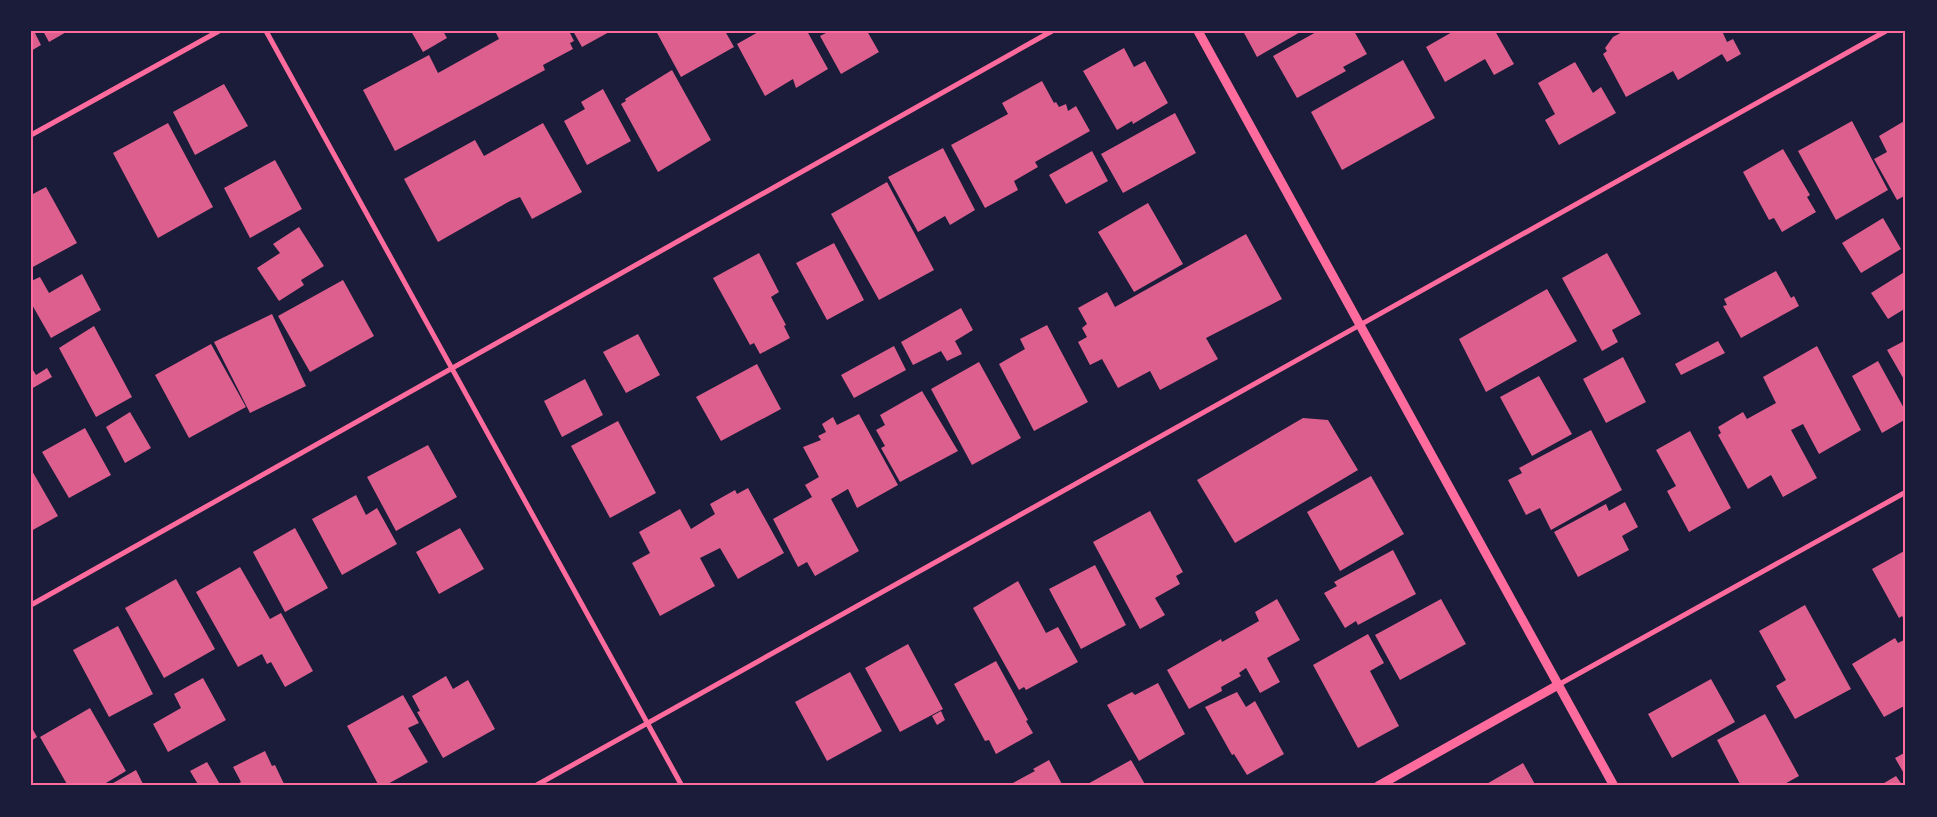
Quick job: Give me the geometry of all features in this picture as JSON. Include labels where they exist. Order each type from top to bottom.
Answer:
[{"type":"street","points":[[31,136],[219,31]]},
{"type":"street","points":[[266,31],[682,786]]},
{"type":"street","points":[[31,605],[1052,31]]},
{"type":"street","points":[[1198,31],[1614,786]]},
{"type":"street","points":[[535,786],[1886,31]]},
{"type":"street","points":[[1378,786],[1906,492]]},
{"type":"building","points":[[31,31],[34,31],[41,45],[31,51]]},
{"type":"building","points":[[43,31],[68,31],[49,42]]},
{"type":"building","points":[[411,31],[443,31],[447,38],[423,52]]},
{"type":"building","points":[[495,31],[569,31],[574,41],[570,43],[573,49],[543,65],[545,70],[395,151],[363,90],[429,55],[438,73],[499,39]]},
{"type":"building","points":[[573,31],[611,31],[582,47]]},
{"type":"building","points":[[656,31],[725,31],[734,47],[681,77]]},
{"type":"building","points":[[760,31],[807,31],[828,69],[796,88],[793,79],[765,96],[737,44]]},
{"type":"building","points":[[830,31],[867,31],[879,52],[841,74],[820,36]]},
{"type":"building","points":[[1243,31],[1302,31],[1257,57]]},
{"type":"building","points":[[1318,31],[1354,31],[1367,54],[1343,67],[1346,71],[1297,98],[1273,56]]},
{"type":"building","points":[[1454,31],[1495,31],[1514,64],[1494,75],[1485,59],[1445,82],[1426,47]]},
{"type":"building","points":[[1624,31],[1722,31],[1727,42],[1733,39],[1741,54],[1727,62],[1722,54],[1678,80],[1673,71],[1626,97],[1603,54],[1607,51],[1605,48],[1613,37]]},
{"type":"building","points":[[1124,48],[1134,67],[1145,61],[1168,103],[1133,124],[1132,121],[1117,130],[1083,71]]},
{"type":"building","points":[[1403,60],[1435,118],[1342,170],[1311,112]]},
{"type":"building","points":[[1575,62],[1593,93],[1601,87],[1616,113],[1559,145],[1545,120],[1555,114],[1538,83]]},
{"type":"building","points":[[672,70],[711,140],[658,172],[621,104],[626,101],[625,99]]},
{"type":"building","points":[[1042,81],[1054,103],[1056,102],[1059,107],[1066,104],[1068,111],[1076,106],[1090,131],[1035,162],[1038,167],[1014,181],[1018,190],[985,208],[951,145],[1008,114],[1002,103]]},
{"type":"building","points":[[224,84],[248,126],[195,155],[173,112]]},
{"type":"building","points":[[603,89],[631,141],[587,165],[564,121],[585,109],[581,102]]},
{"type":"building","points":[[1175,113],[1196,153],[1123,193],[1101,154]]},
{"type":"building","points":[[1906,120],[1906,195],[1897,200],[1874,159],[1887,152],[1879,136]]},
{"type":"building","points":[[1852,121],[1888,190],[1836,220],[1798,151]]},
{"type":"building","points":[[168,123],[213,207],[158,238],[113,153]]},
{"type":"building","points":[[543,123],[582,192],[532,219],[520,197],[438,242],[404,179],[475,140],[484,156]]},
{"type":"building","points":[[943,148],[975,210],[950,225],[945,216],[918,232],[888,177]]},
{"type":"building","points":[[1783,149],[1810,195],[1807,197],[1816,212],[1782,232],[1774,218],[1769,220],[1743,172]]},
{"type":"building","points":[[1092,151],[1108,181],[1066,204],[1049,175]]},
{"type":"building","points":[[275,160],[302,209],[250,238],[224,188]]},
{"type":"building","points":[[887,182],[934,270],[879,300],[831,214]]},
{"type":"building","points":[[46,187],[77,243],[31,268],[31,195]]},
{"type":"building","points":[[1148,203],[1183,264],[1134,292],[1098,232]]},
{"type":"building","points":[[1883,218],[1901,249],[1861,273],[1842,243]]},
{"type":"building","points":[[299,227],[324,266],[301,280],[304,285],[279,301],[257,268],[280,253],[273,244]]},
{"type":"building","points":[[1246,234],[1282,299],[1206,338],[1218,359],[1160,390],[1150,371],[1118,388],[1102,359],[1090,365],[1078,342],[1087,337],[1082,328],[1087,324],[1078,308],[1107,292],[1115,307]]},
{"type":"building","points":[[834,243],[864,300],[827,320],[796,263]]},
{"type":"building","points":[[759,253],[779,292],[771,297],[786,325],[784,326],[790,338],[760,354],[754,343],[750,345],[713,278]]},
{"type":"building","points":[[1607,253],[1641,314],[1612,330],[1618,342],[1602,351],[1562,278]]},
{"type":"building","points":[[1776,271],[1791,298],[1794,296],[1799,306],[1741,338],[1723,306],[1727,305],[1724,299]]},
{"type":"building","points":[[1906,271],[1906,308],[1888,319],[1871,293]]},
{"type":"building","points":[[82,274],[101,310],[51,338],[31,303],[31,281],[40,277],[49,293]]},
{"type":"building","points":[[343,280],[374,336],[310,372],[278,316]]},
{"type":"building","points":[[1547,289],[1577,341],[1486,392],[1459,339]]},
{"type":"building","points":[[961,308],[973,330],[955,341],[962,354],[947,361],[941,351],[913,365],[901,342]]},
{"type":"building","points":[[272,314],[306,386],[250,413],[214,342]]},
{"type":"building","points":[[1047,325],[1088,402],[1034,431],[999,364],[1025,349],[1020,339]]},
{"type":"building","points":[[94,326],[132,397],[96,417],[59,348]]},
{"type":"building","points":[[638,334],[660,375],[626,393],[603,352]]},
{"type":"building","points":[[1906,340],[1906,383],[1887,350]]},
{"type":"building","points":[[1718,341],[1725,353],[1681,375],[1675,364]]},
{"type":"building","points":[[211,344],[246,407],[189,438],[155,375]]},
{"type":"building","points":[[894,346],[906,370],[854,398],[841,375]]},
{"type":"building","points":[[1817,346],[1861,430],[1819,454],[1803,424],[1791,430],[1817,478],[1783,497],[1771,475],[1748,489],[1718,435],[1721,433],[1718,427],[1743,412],[1747,419],[1776,403],[1763,377]]},
{"type":"building","points":[[1623,357],[1646,402],[1606,423],[1583,379]]},
{"type":"building","points":[[1878,361],[1906,412],[1906,419],[1882,433],[1852,376]]},
{"type":"building","points":[[979,362],[1021,438],[972,465],[931,389]]},
{"type":"building","points":[[757,364],[781,409],[721,441],[696,397]]},
{"type":"building","points":[[47,368],[52,377],[31,389],[31,371],[33,370],[36,375]]},
{"type":"building","points":[[1539,376],[1572,434],[1532,456],[1500,397]]},
{"type":"building","points":[[585,379],[603,415],[562,437],[544,401]]},
{"type":"building","points":[[922,391],[958,451],[900,482],[881,448],[885,446],[876,430],[885,425],[880,415]]},
{"type":"building","points":[[130,412],[151,448],[125,463],[106,427]]},
{"type":"building","points":[[859,414],[898,485],[857,508],[848,489],[831,499],[859,551],[815,576],[807,562],[798,567],[773,519],[812,497],[805,485],[819,477],[803,447],[821,440],[818,436],[826,432],[822,424],[833,417],[837,425]]},
{"type":"building","points":[[1303,418],[1328,420],[1358,470],[1235,543],[1197,480]]},
{"type":"building","points":[[618,421],[656,493],[610,518],[571,446]]},
{"type":"building","points":[[85,428],[111,475],[69,498],[42,452]]},
{"type":"building","points":[[1591,430],[1622,490],[1551,530],[1540,508],[1526,515],[1508,480],[1522,473],[1519,468]]},
{"type":"building","points":[[1690,431],[1731,508],[1689,532],[1667,491],[1676,486],[1656,450]]},
{"type":"building","points":[[428,445],[457,497],[396,531],[367,477]]},
{"type":"building","points":[[31,469],[58,516],[31,531]]},
{"type":"building","points":[[1371,476],[1404,534],[1340,571],[1307,512]]},
{"type":"building","points":[[748,488],[784,553],[738,579],[720,548],[700,558],[715,586],[660,616],[632,563],[650,553],[639,532],[680,509],[691,529],[715,514],[710,504],[735,490],[737,494]]},
{"type":"building","points":[[356,495],[366,515],[377,508],[397,544],[342,575],[312,519]]},
{"type":"building","points":[[1625,502],[1638,527],[1622,536],[1629,550],[1578,577],[1554,532],[1606,504],[1609,511]]},
{"type":"building","points":[[1150,511],[1183,572],[1176,576],[1180,584],[1155,598],[1165,615],[1140,629],[1093,542]]},
{"type":"building","points":[[295,528],[328,588],[285,612],[253,552]]},
{"type":"building","points":[[460,528],[484,569],[439,594],[416,552]]},
{"type":"building","points":[[1393,550],[1416,594],[1358,625],[1356,621],[1345,628],[1324,593],[1337,586],[1334,582]]},
{"type":"building","points":[[1906,550],[1906,623],[1902,616],[1899,618],[1872,569]]},
{"type":"building","points":[[1095,565],[1126,625],[1081,649],[1049,589]]},
{"type":"building","points":[[240,567],[270,619],[281,613],[313,671],[285,687],[271,662],[267,664],[262,654],[238,667],[196,592]]},
{"type":"building","points":[[176,579],[215,649],[164,678],[125,608]]},
{"type":"building","points":[[1018,581],[1046,633],[1058,627],[1078,662],[1026,690],[1024,687],[1019,690],[973,608]]},
{"type":"building","points":[[1277,599],[1300,640],[1267,658],[1280,682],[1260,693],[1246,668],[1239,673],[1241,676],[1221,687],[1222,691],[1189,709],[1167,670],[1221,639],[1222,642],[1259,621],[1255,612]]},
{"type":"building","points":[[1441,599],[1466,644],[1400,680],[1375,635]]},
{"type":"building","points":[[1805,605],[1851,689],[1795,719],[1776,686],[1786,680],[1759,631]]},
{"type":"building","points":[[118,626],[153,694],[109,717],[73,650]]},
{"type":"building","points":[[1368,634],[1384,663],[1370,671],[1399,726],[1358,748],[1313,665]]},
{"type":"building","points":[[1895,638],[1898,643],[1906,639],[1906,675],[1904,676],[1906,680],[1906,705],[1884,717],[1852,664]]},
{"type":"building","points":[[908,644],[943,709],[900,732],[865,668]]},
{"type":"building","points":[[996,661],[1033,733],[996,754],[989,740],[985,741],[954,684]]},
{"type":"building","points":[[850,672],[882,731],[827,761],[795,702]]},
{"type":"building","points":[[446,676],[453,689],[468,680],[495,729],[443,758],[417,712],[420,711],[412,696]]},
{"type":"building","points":[[203,678],[226,720],[168,752],[153,724],[181,708],[174,694]]},
{"type":"building","points":[[1711,679],[1735,722],[1672,758],[1648,714]]},
{"type":"building","points":[[1158,683],[1185,734],[1139,761],[1107,705],[1132,692],[1135,695]]},
{"type":"building","points":[[1237,692],[1246,707],[1255,701],[1284,754],[1247,775],[1234,754],[1232,755],[1205,707]]},
{"type":"building","points":[[403,695],[419,723],[408,728],[428,762],[384,786],[379,786],[347,726]]},
{"type":"building","points":[[90,708],[126,771],[101,786],[68,786],[40,737]]},
{"type":"building","points":[[941,711],[945,720],[937,725],[932,716]]},
{"type":"building","points":[[1765,714],[1799,776],[1781,786],[1741,786],[1717,740]]},
{"type":"building","points":[[31,726],[37,737],[31,741]]},
{"type":"building","points":[[265,751],[272,766],[275,765],[285,786],[234,786],[241,782],[233,767]]},
{"type":"building","points":[[1906,752],[1906,777],[1895,758]]},
{"type":"building","points":[[1049,760],[1063,786],[1014,786],[1013,783],[1035,771],[1033,769]]},
{"type":"building","points":[[1131,760],[1146,786],[1084,786]]},
{"type":"building","points":[[207,762],[221,786],[199,786],[190,771]]},
{"type":"building","points":[[1523,763],[1536,786],[1483,786]]},
{"type":"building","points":[[136,770],[144,786],[108,786]]},
{"type":"building","points":[[1896,776],[1903,786],[1879,786]]}]
